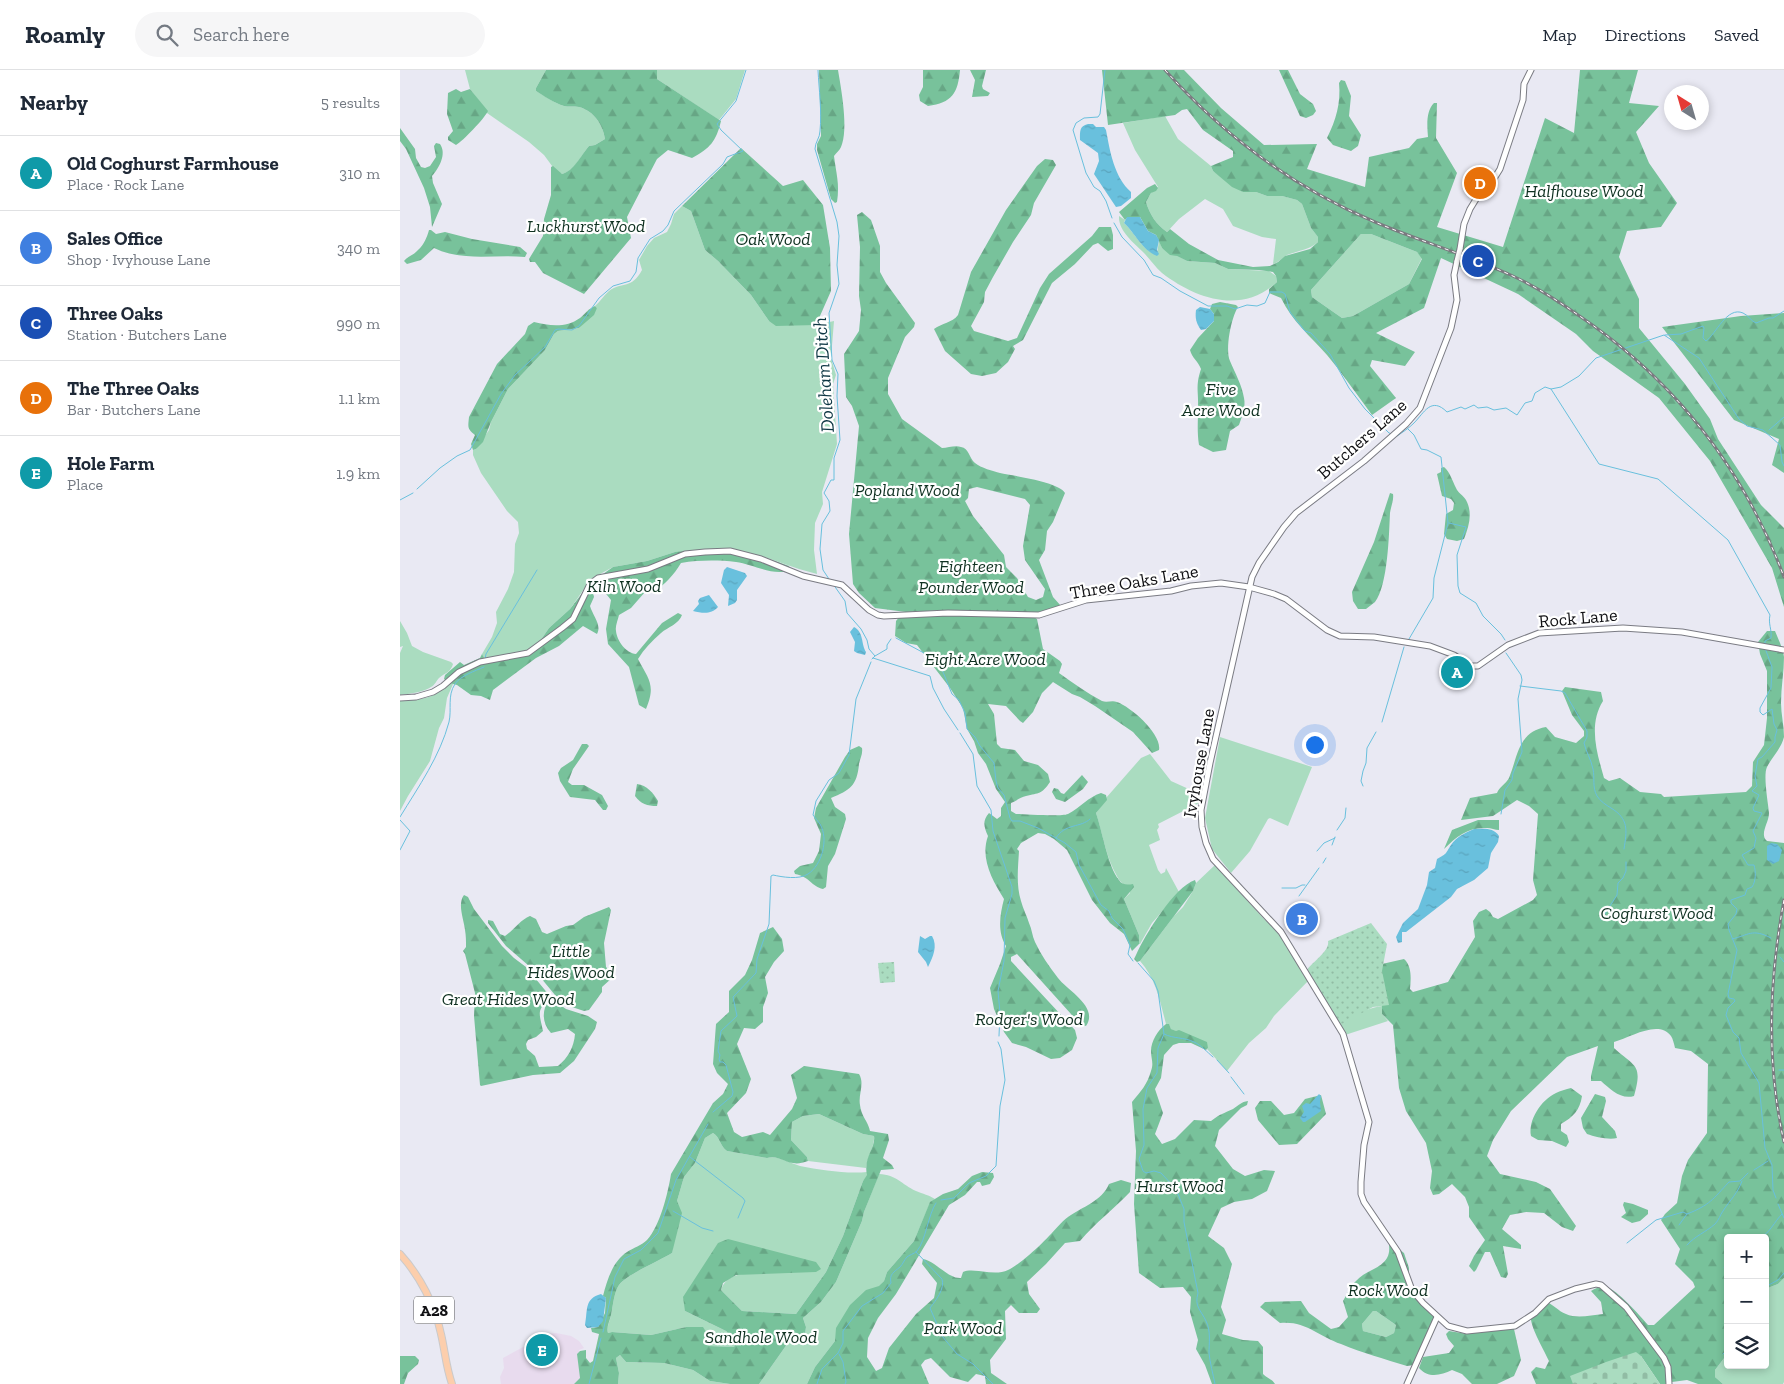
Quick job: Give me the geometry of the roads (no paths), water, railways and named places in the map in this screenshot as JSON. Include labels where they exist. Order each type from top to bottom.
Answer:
[{"type":"main road","name":"A28","points":[[400,1254],[416,1275],[432,1305],[442,1334],[445,1359],[452,1384]]},
{"type":"street","name":"Butchers Lane","points":[[1249,587],[1259,563],[1296,513],[1346,475],[1406,424],[1420,408],[1451,328],[1457,300],[1454,275],[1464,224],[1478,196],[1492,182],[1500,169],[1523,100],[1524,84],[1532,70]]},
{"type":"street","name":"Three Oaks Lane","points":[[400,698],[416,697],[433,692],[459,672],[480,662],[528,653],[573,619],[590,584],[595,580],[648,569],[685,554],[730,551],[761,559],[803,576],[831,582],[848,589],[869,610],[884,616],[948,612],[1039,615],[1086,600],[1171,590],[1208,583],[1249,587]]},
{"type":"street","name":"Rock Lane","points":[[1249,587],[1286,599],[1327,630],[1340,636],[1374,637],[1430,646],[1454,656],[1471,666],[1478,666],[1508,645],[1539,633],[1566,631],[1637,628],[1682,632],[1784,650]]},
{"type":"street","name":"Ivyhouse Lane","points":[[1249,587],[1202,806],[1204,838],[1209,851],[1219,866],[1281,932],[1343,1034],[1369,1122],[1363,1158],[1361,1188],[1367,1207],[1398,1252],[1412,1290],[1448,1326],[1467,1331],[1515,1326],[1522,1323],[1550,1299],[1558,1295],[1596,1284],[1601,1285],[1626,1307],[1664,1358],[1668,1368],[1669,1384]]},
{"type":"street","points":[[1407,1384],[1437,1317]]},
{"type":"water","points":[[1088,124],[1104,127],[1106,130],[1111,155],[1120,179],[1131,192],[1131,198],[1121,206],[1116,207],[1094,174],[1099,161],[1098,153],[1080,140],[1082,128]]},
{"type":"water","points":[[1127,217],[1140,217],[1148,231],[1156,235],[1159,240],[1157,250],[1159,254],[1157,256],[1143,246],[1124,223]]},
{"type":"water","points":[[1200,307],[1210,309],[1214,314],[1214,321],[1206,329],[1201,330],[1196,316],[1196,310]]},
{"type":"water","points":[[727,567],[745,573],[747,576],[737,590],[737,600],[728,606],[729,595],[721,583],[724,570]]},
{"type":"water","points":[[709,595],[718,607],[715,610],[703,613],[693,611],[699,604],[700,598]]},
{"type":"water","points":[[854,627],[861,635],[866,652],[865,655],[854,651],[855,642],[850,632]]},
{"type":"water","points":[[1474,829],[1491,830],[1499,836],[1498,842],[1491,853],[1488,868],[1474,880],[1457,889],[1451,897],[1406,932],[1402,932],[1402,942],[1398,943],[1396,937],[1403,923],[1418,909],[1427,885],[1429,872],[1435,868],[1437,859],[1446,853],[1458,837]]},
{"type":"water","points":[[1771,843],[1777,844],[1782,850],[1779,861],[1773,864],[1767,860],[1767,846]]},
{"type":"water","points":[[920,936],[925,939],[932,936],[934,940],[934,952],[928,967],[918,952]]},
{"type":"water","points":[[1319,1094],[1321,1096],[1321,1111],[1303,1122],[1300,1118],[1304,1112],[1302,1106],[1306,1103],[1310,1104]]},
{"type":"water","points":[[601,1294],[606,1298],[603,1321],[598,1327],[587,1328],[585,1325],[589,1302]]},
{"type":"waterway","points":[[417,489],[440,468],[457,456],[470,450],[501,394],[515,375],[545,347],[555,330],[572,330],[579,326],[599,298],[613,286],[630,281],[636,272],[638,258],[650,239],[663,231],[668,225],[674,211],[723,164],[727,157],[743,151],[717,124],[736,101],[746,70]]},
{"type":"waterway","name":"Doleham Ditch","points":[[818,70],[821,123],[815,149],[837,222],[839,236],[837,265],[839,284],[829,313],[832,360],[838,374],[837,396],[840,440],[834,458],[834,480],[831,480],[824,493],[829,501],[830,511],[822,524],[820,549],[823,570],[829,579]]},
{"type":"waterway","points":[[1105,70],[1100,114],[1098,117],[1084,118],[1076,123],[1073,130],[1086,173],[1094,187],[1100,191],[1106,201],[1112,218]]},
{"type":"waterway","points":[[1114,223],[1122,237],[1144,260],[1153,275],[1208,306],[1227,306],[1235,309],[1247,305],[1257,306],[1265,303],[1270,292],[1282,292],[1285,294],[1290,312],[1305,331],[1311,333],[1330,354],[1349,388],[1365,409],[1392,434]]},
{"type":"waterway","points":[[1665,335],[1681,334],[1703,326],[1703,338],[1706,341],[1732,313],[1743,313],[1756,323],[1773,318],[1784,311]]},
{"type":"waterway","points":[[1395,435],[1397,436],[1408,428],[1432,406],[1441,407],[1447,412],[1461,407],[1465,409],[1474,405],[1478,408],[1487,407],[1494,410],[1506,408],[1517,415],[1525,403],[1532,401],[1535,393],[1545,387],[1551,389],[1561,387],[1579,376],[1596,358],[1664,335],[1699,358],[1739,419],[1747,426],[1763,430],[1780,445],[1784,466]]},
{"type":"waterway","points":[[1551,389],[1599,464],[1658,479],[1728,540],[1770,615],[1771,638],[1765,641],[1765,644]]},
{"type":"waterway","points":[[1769,430],[1784,417]]},
{"type":"waterway","points":[[1408,429],[1414,435],[1421,449],[1441,457],[1448,523],[1434,578],[1433,598],[1409,639]]},
{"type":"waterway","points":[[400,500],[413,493]]},
{"type":"waterway","points":[[1449,523],[1466,527],[1457,555],[1460,593],[1476,603],[1483,616],[1505,640]]},
{"type":"waterway","points":[[485,659],[486,654],[537,570]]},
{"type":"waterway","name":"Doleham Ditch","points":[[833,584],[845,601],[847,613],[861,629],[867,640],[869,649],[875,656],[872,659]]},
{"type":"waterway","points":[[896,638],[924,653],[941,667],[952,694],[959,700],[965,713],[967,729],[994,763],[998,788],[1004,795],[1010,818],[1012,821],[1020,821],[1038,828],[1065,843],[1076,852],[1079,865],[1101,905],[1109,911],[1112,918],[1123,929],[1130,945],[1128,954],[1133,961]]},
{"type":"waterway","points":[[875,656],[887,649],[891,639]]},
{"type":"waterway","points":[[1382,722],[1404,647]]},
{"type":"waterway","points":[[1765,648],[1772,667],[1771,688],[1760,708],[1760,712],[1763,715],[1772,709],[1774,724],[1777,730],[1775,742],[1758,759],[1755,776],[1757,786],[1752,791],[1759,795],[1753,808],[1754,811],[1762,813],[1753,831],[1756,838],[1754,848],[1742,855],[1748,865],[1754,865],[1754,882],[1752,887],[1747,889],[1745,895],[1731,900],[1731,903],[1737,909],[1736,914],[1728,924],[1737,950],[1728,994],[1729,998],[1735,1001],[1728,1008],[1726,1015],[1733,1032],[1739,1038],[1741,1053],[1759,1083],[1765,1148],[1772,1165],[1773,1190],[1776,1198]]},
{"type":"waterway","points":[[1501,814],[1505,790],[1512,780],[1522,752],[1518,699],[1522,680],[1521,675],[1506,653]]},
{"type":"waterway","points":[[873,658],[930,676],[933,688],[958,730]]},
{"type":"waterway","points":[[713,1112],[732,1096],[733,1092],[726,1065],[720,1062],[719,1059],[718,1051],[721,1031],[737,1016],[733,997],[756,973],[757,959],[769,924],[771,876],[804,876],[813,870],[820,858],[823,851],[824,837],[823,830],[813,815],[816,801],[829,780],[839,773],[849,755],[856,699],[871,662]]},
{"type":"waterway","points":[[400,817],[428,771],[445,735],[450,717],[450,698],[455,684],[464,676],[484,667]]},
{"type":"waterway","points":[[1520,686],[1565,693],[1587,731],[1584,743],[1594,772],[1597,796],[1603,803],[1617,812],[1624,821],[1626,831],[1624,849]]},
{"type":"waterway","points":[[1363,786],[1361,781],[1366,763],[1367,748],[1376,732]]},
{"type":"waterway","points":[[960,733],[973,754],[977,786],[991,810],[993,831],[1012,887],[1012,894],[1005,918],[1004,961],[998,991],[1000,1013],[999,1036]]},
{"type":"waterway","points":[[1337,830],[1345,818],[1346,808]]},
{"type":"waterway","points":[[1056,838],[1064,830],[1090,819]]},
{"type":"waterway","points":[[400,820],[410,831],[400,850]]},
{"type":"waterway","points":[[1332,845],[1335,837]]},
{"type":"waterway","points":[[1317,851],[1324,843],[1335,838]]},
{"type":"waterway","points":[[1323,863],[1326,858]]},
{"type":"waterway","points":[[1601,920],[1617,895],[1618,883],[1626,871],[1626,862]]},
{"type":"waterway","points":[[1299,896],[1319,868]]},
{"type":"waterway","points":[[1282,888],[1296,888],[1305,885]]},
{"type":"waterway","points":[[1732,939],[1755,933],[1771,938]]},
{"type":"waterway","points":[[1780,957],[1784,962]]},
{"type":"waterway","points":[[1138,963],[1154,981],[1158,991],[1164,1034],[1158,1048],[1157,1073],[1147,1088],[1143,1109],[1144,1145],[1139,1159],[1143,1171],[1146,1173],[1154,1171],[1161,1173],[1176,1189],[1184,1209],[1184,1222],[1198,1293],[1197,1305],[1209,1329],[1209,1353],[1215,1384]]},
{"type":"waterway","points":[[1164,1034],[1194,1042],[1213,1057]]},
{"type":"waterway","points":[[941,1200],[954,1198],[969,1183],[986,1176],[996,1166],[1000,1106],[1005,1080],[1001,1049],[998,1042]]},
{"type":"waterway","points":[[1217,1060],[1229,1073]]},
{"type":"waterway","points":[[1779,1070],[1784,1070]]},
{"type":"waterway","points":[[1231,1077],[1244,1094]]},
{"type":"waterway","points":[[603,1332],[615,1277],[624,1259],[641,1250],[658,1233],[676,1180],[708,1124]]},
{"type":"waterway","points":[[690,1157],[743,1198],[745,1201],[738,1218]]},
{"type":"waterway","points":[[1754,1170],[1768,1161]]},
{"type":"waterway","points":[[1627,1243],[1656,1220],[1683,1212],[1687,1214],[1701,1208],[1711,1201],[1729,1182],[1740,1181],[1748,1173]]},
{"type":"waterway","points":[[1687,1245],[1712,1227],[1736,1193],[1742,1181]]},
{"type":"waterway","points":[[817,1384],[822,1369],[838,1353],[843,1343],[843,1331],[862,1306],[883,1293],[891,1283],[892,1274],[907,1257],[917,1251],[923,1241],[936,1203]]},
{"type":"waterway","points":[[1778,1204],[1784,1218]]},
{"type":"waterway","points":[[673,1211],[702,1228],[713,1231]]},
{"type":"waterway","points":[[1679,1225],[1687,1214]]},
{"type":"waterway","points":[[1765,1234],[1782,1214]]},
{"type":"waterway","points":[[916,1252],[942,1279],[941,1290],[930,1308],[942,1336],[957,1354],[973,1364],[993,1384]]},
{"type":"waterway","points":[[1769,1285],[1778,1280],[1784,1273]]},
{"type":"waterway","points":[[589,1384],[601,1338]]},
{"type":"waterway","points":[[839,1354],[843,1362],[845,1384]]},
{"type":"railway","points":[[1165,70],[1187,94],[1236,138],[1262,158],[1317,193],[1375,222],[1500,270],[1526,282],[1581,317],[1615,342],[1647,370],[1703,431],[1749,500],[1768,538],[1784,577]]},
{"type":"railway","points":[[1784,900],[1775,960],[1772,1021],[1774,1082],[1784,1142]]},
{"type":"place","name":"The Three Oaks","points":[[1480,183]]},
{"type":"place","name":"Three Oaks","points":[[1478,261]]},
{"type":"place","name":"Old Coghurst Farmhouse","points":[[1457,672]]},
{"type":"place","name":"Sales Office","points":[[1302,919]]},
{"type":"place","name":"Hole Farm","points":[[542,1350]]},
{"type":"park label","name":"Halfhouse Wood","points":[[1584,191]]},
{"type":"park label","name":"Luckhurst Wood","points":[[586,226]]},
{"type":"park label","name":"Oak Wood","points":[[773,239]]},
{"type":"park label","name":"Five Acre Wood","points":[[1221,399]]},
{"type":"park label","name":"Popland Wood","points":[[907,490]]},
{"type":"park label","name":"Eighteen Pounder Wood","points":[[971,576]]},
{"type":"park label","name":"Kiln Wood","points":[[624,586]]},
{"type":"park label","name":"Eight Acre Wood","points":[[985,659]]},
{"type":"park label","name":"Coghurst Wood","points":[[1657,913]]},
{"type":"park label","name":"Little Hides Wood","points":[[571,961]]},
{"type":"park label","name":"Great Hides Wood","points":[[508,999]]},
{"type":"park label","name":"Rodger's Wood","points":[[1029,1019]]},
{"type":"park label","name":"Hurst Wood","points":[[1180,1186]]},
{"type":"park label","name":"Rock Wood","points":[[1388,1290]]},
{"type":"park label","name":"Park Wood","points":[[963,1328]]},
{"type":"park label","name":"Sandhole Wood","points":[[761,1337]]}]
